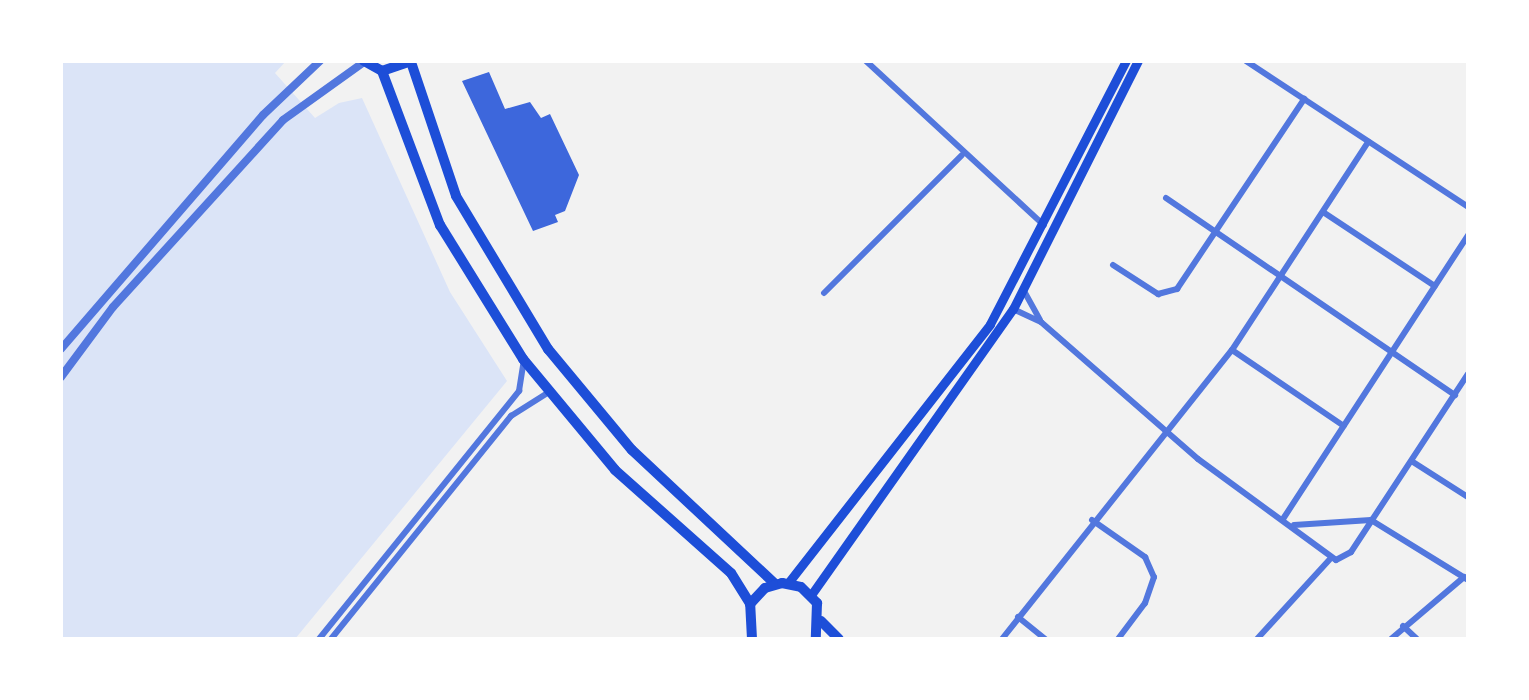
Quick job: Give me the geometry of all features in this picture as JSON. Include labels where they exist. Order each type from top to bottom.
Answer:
[{"type":"highway","points":[[364,61],[382,71],[440,225],[523,359],[615,470],[732,573],[750,604],[752,639]]},
{"type":"highway","points":[[382,71],[411,62],[453,189],[548,349],[632,450],[775,584]]},
{"type":"highway","points":[[750,604],[775,584],[788,583],[811,595],[821,621],[839,639]]},
{"type":"highway","points":[[816,639],[821,621]]},
{"type":"main road","points":[[788,583],[976,344],[1044,225],[1126,61]]},
{"type":"main road","points":[[811,595],[1013,309],[1138,61]]},
{"type":"street","points":[[61,349],[263,115],[320,61]]},
{"type":"street","points":[[61,377],[113,307],[283,120],[364,61]]},
{"type":"street","points":[[866,61],[962,155],[1044,225]]},
{"type":"street","points":[[1246,61],[1468,207]]},
{"type":"street","points":[[1113,265],[1158,294],[1171,295],[1217,231],[1304,99]]},
{"type":"street","points":[[1002,639],[1092,520],[1232,350],[1368,142]]},
{"type":"street","points":[[824,293],[962,155]]},
{"type":"street","points":[[1166,198],[1283,275],[1455,395]]},
{"type":"street","points":[[1323,212],[1435,286]]},
{"type":"street","points":[[1283,519],[1468,235]]},
{"type":"street","points":[[1024,291],[1041,322]]},
{"type":"street","points":[[1013,309],[1041,322],[1167,431],[1294,525],[1331,558],[1343,558],[1356,544],[1413,462],[1468,374]]},
{"type":"street","points":[[1232,350],[1344,426]]},
{"type":"street","points":[[319,639],[519,391],[523,359]]},
{"type":"street","points":[[331,639],[512,416],[549,392]]},
{"type":"street","points":[[1413,462],[1468,497]]},
{"type":"street","points":[[1092,520],[1152,567],[1151,593],[1118,639]]},
{"type":"street","points":[[1294,525],[1371,520],[1466,578],[1391,639]]},
{"type":"street","points":[[1257,639],[1331,558]]},
{"type":"street","points":[[1018,617],[1045,639]]},
{"type":"street","points":[[1404,626],[1418,639]]},
{"type":"shaded area","points":[[61,61],[286,61],[275,73],[315,118],[339,103],[362,98],[450,292],[507,381],[295,639],[61,639]]},
{"type":"building","points":[[489,72],[505,109],[530,102],[541,118],[550,114],[579,175],[565,211],[555,215],[558,222],[533,231],[462,81]]}]
